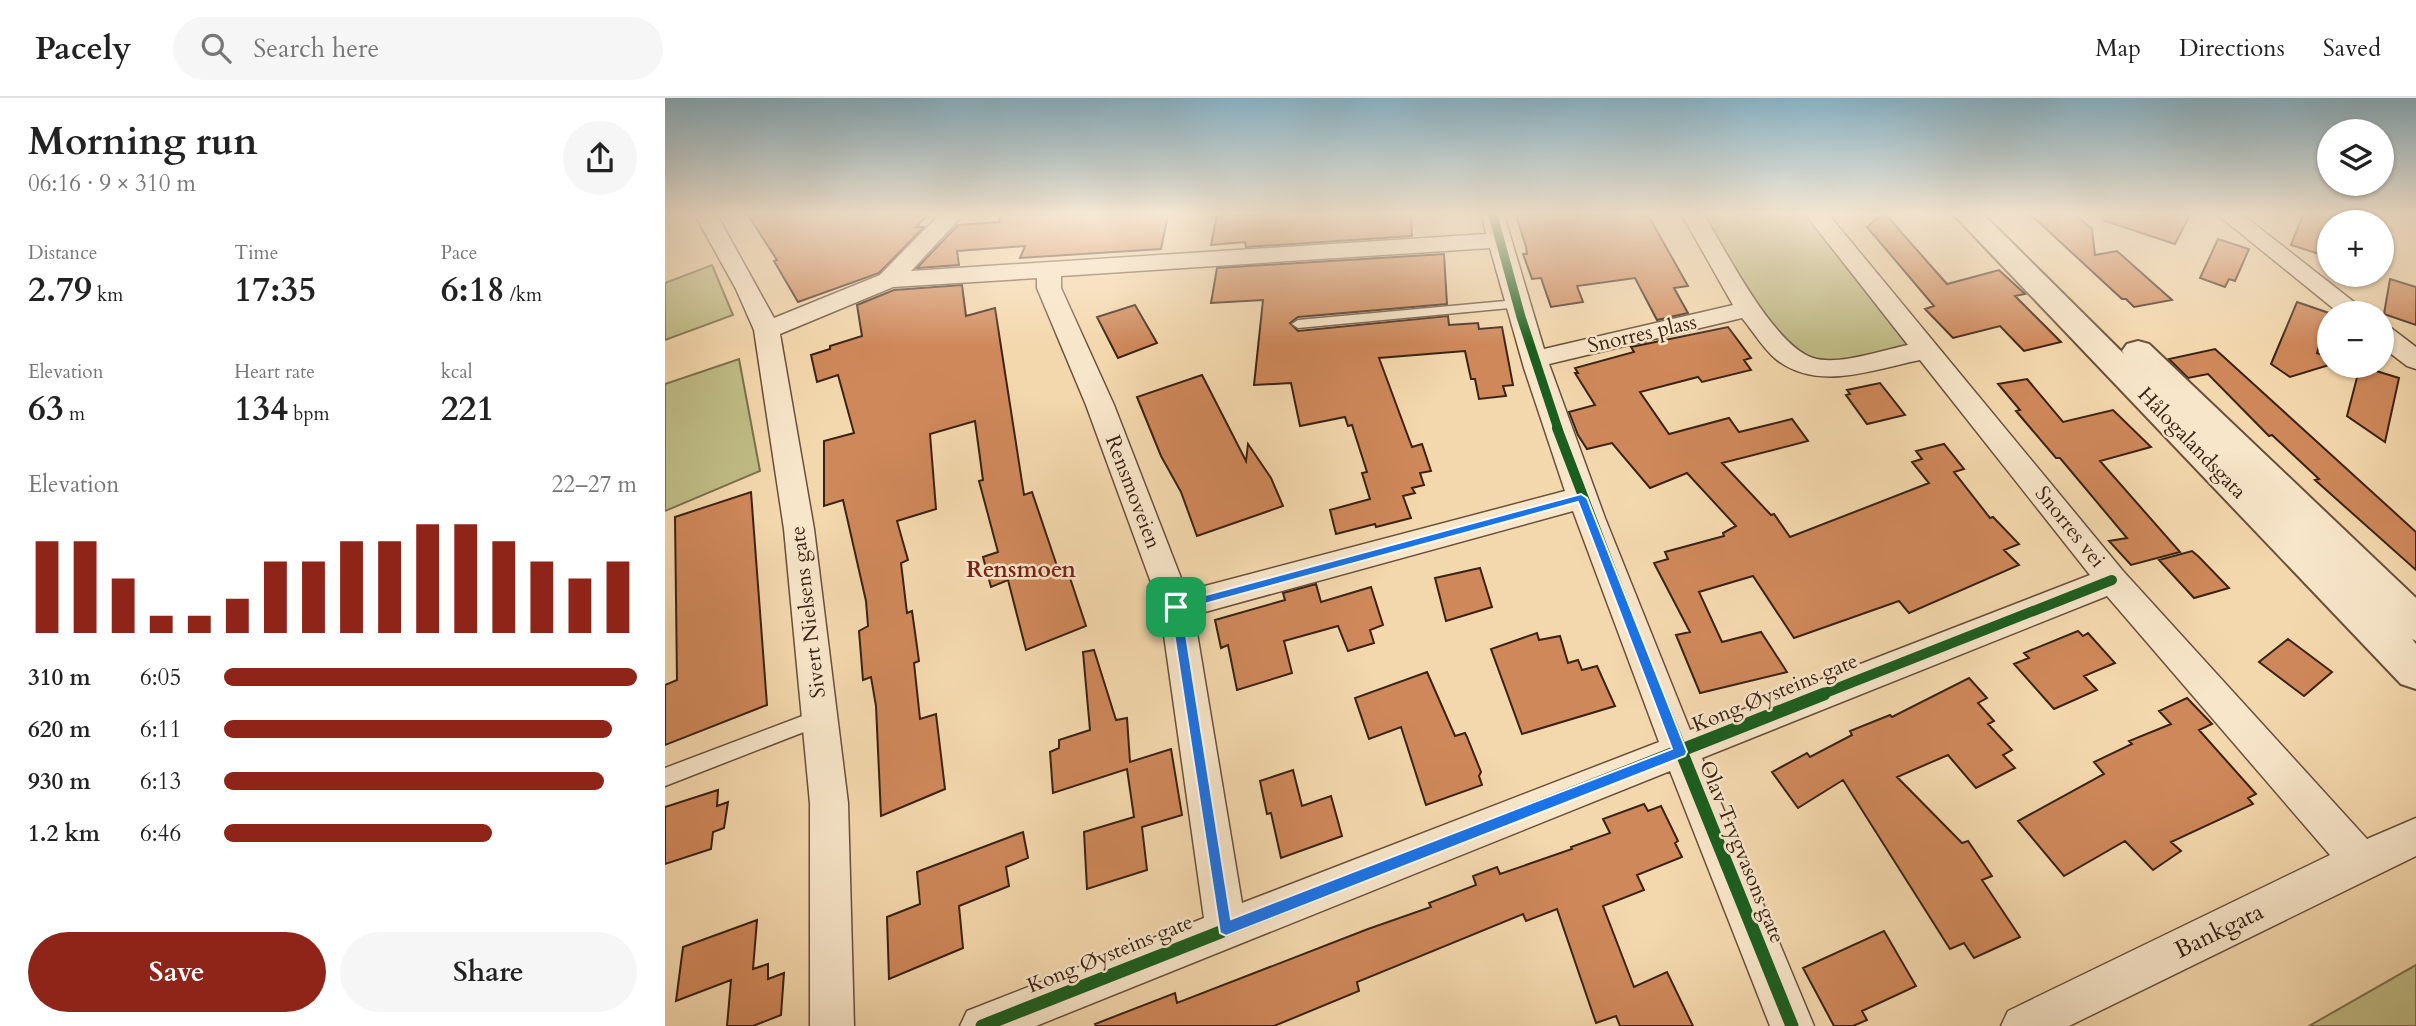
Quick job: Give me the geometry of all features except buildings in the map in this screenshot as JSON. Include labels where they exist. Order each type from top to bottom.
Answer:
[{"type":"street","name":"Sivert Nielsens gate","points":[[731,258],[767,330],[799,529],[821,717],[829,816],[832,1026]]},
{"type":"street","points":[[890,280],[911,258]]},
{"type":"street","points":[[767,330],[890,280],[1049,271],[1181,258]]},
{"type":"street","name":"Olav Trygvasons gate","points":[[1504,258],[1516,304],[1581,498],[1680,752],[1792,1026]]},
{"type":"street","points":[[1718,258],[1748,309],[1785,353],[1807,366],[1834,369],[1926,350]]},
{"type":"street","name":"Snorres vei","points":[[1852,258],[2112,579],[2361,861]]},
{"type":"street","name":"Hålogalandsgata","points":[[2011,258],[2416,671]]},
{"type":"street","name":"Hålogalandsgata","points":[[2044,258],[2416,624]]},
{"type":"street","points":[[2285,258],[2340,301]]},
{"type":"street","name":"Rensmoveien","points":[[1049,271],[1049,288],[1100,405],[1176,607],[1226,928]]},
{"type":"street","name":"Snorres plass","points":[[1536,359],[1748,309]]},
{"type":"street","points":[[2394,343],[2416,360]]},
{"type":"street","points":[[1176,607],[1581,498]]},
{"type":"street","name":"Kong Øysteins gate","points":[[982,1026],[2112,579]]},
{"type":"street","name":"Bankgata","points":[[2022,1026],[2361,861],[2416,838]]},
{"type":"lane","points":[[1298,324],[1516,304]]},
{"type":"lane","points":[[665,777],[821,717]]},
{"type":"shaded area","points":[[1722,258],[1852,258],[1926,350],[1834,369],[1785,353]]},
{"type":"shaded area","points":[[712,265],[733,315],[665,340],[665,283]]},
{"type":"shaded area","points":[[739,359],[760,471],[665,511],[665,384]]},
{"type":"shaded area","points":[[2416,965],[2416,1026],[2309,1026]]},
{"type":"cycle path","points":[[1504,258],[1537,368],[1590,518],[1688,771],[1792,1026]]},
{"type":"cycle path","points":[[982,1026],[2112,580]]},
{"type":"district","name":"Rensmoen","points":[[1021,569]]},
{"type":"route","points":[[1581,498],[1680,752],[1226,928],[1176,607],[1581,498]]}]
